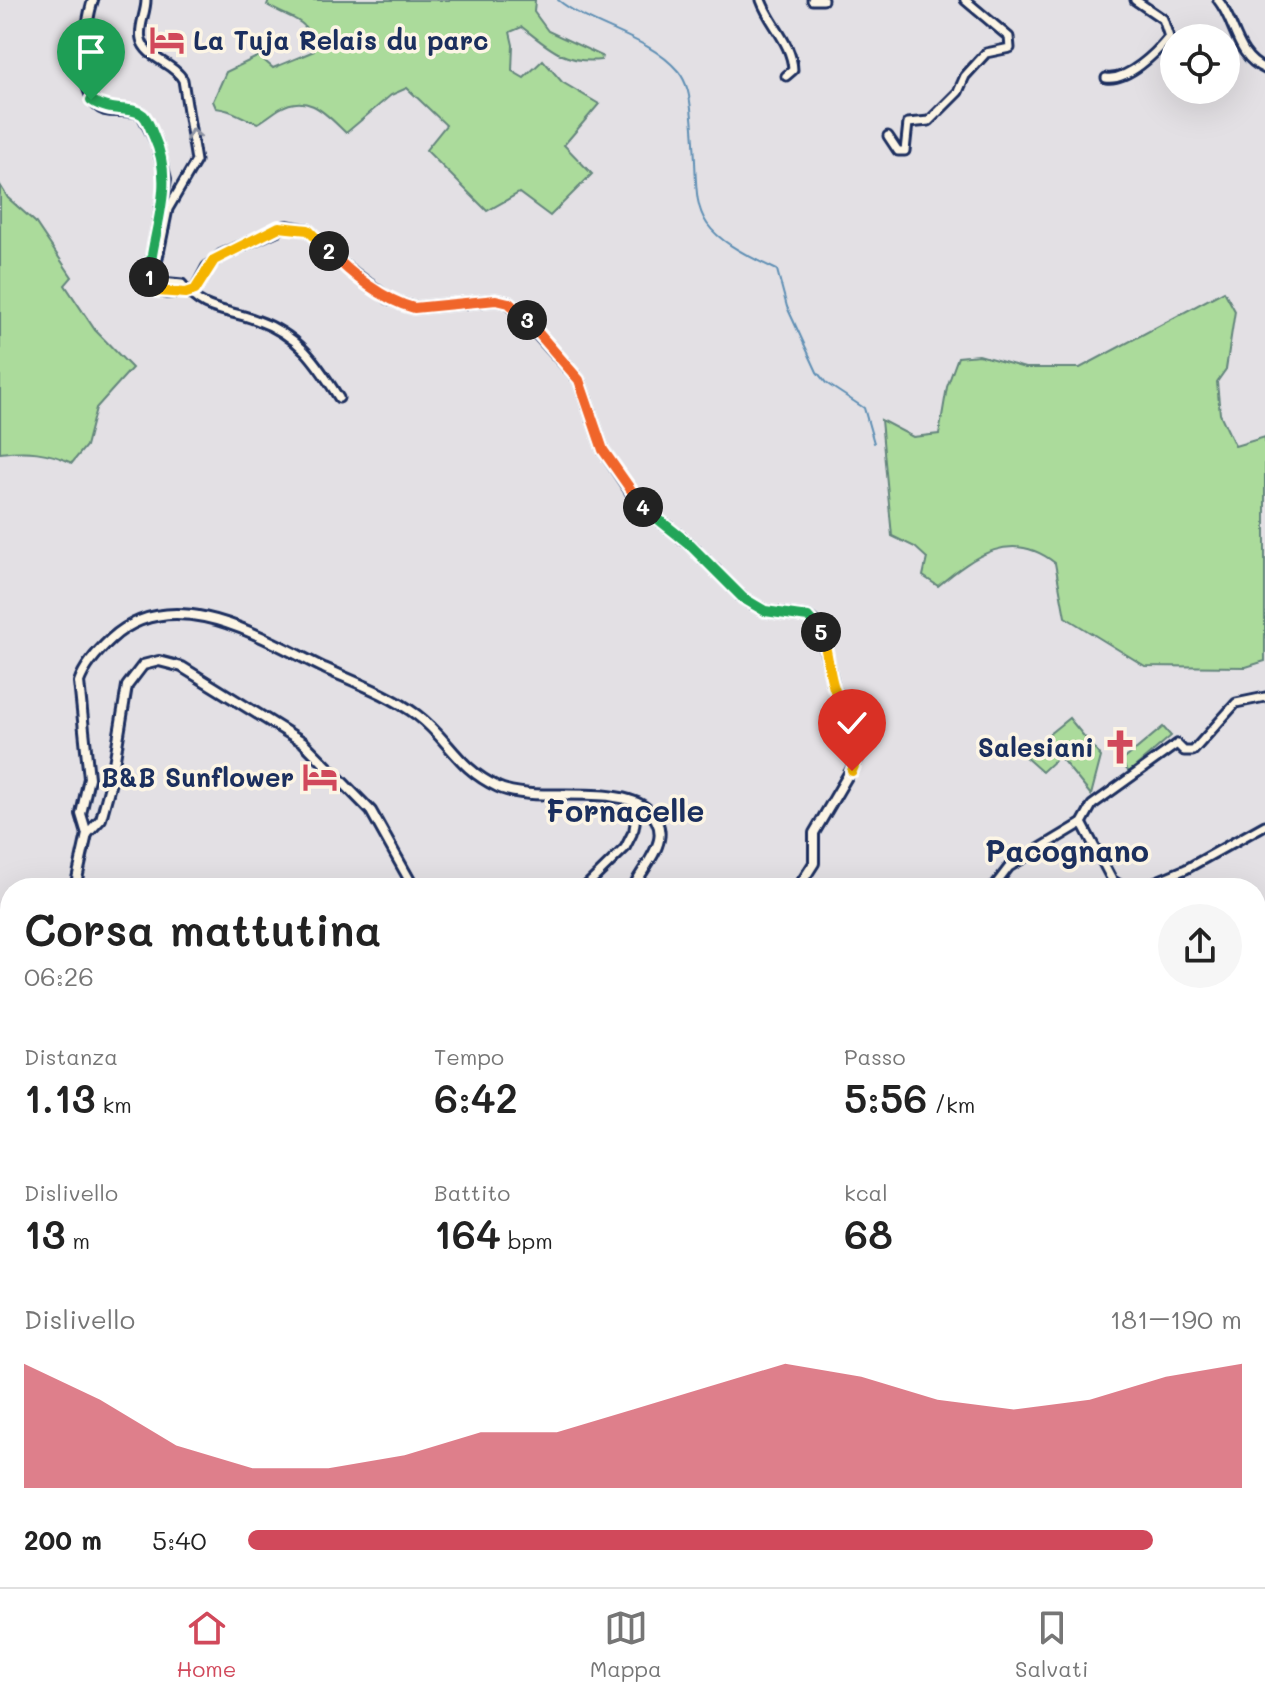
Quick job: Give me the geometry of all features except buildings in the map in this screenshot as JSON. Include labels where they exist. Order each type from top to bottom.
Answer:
[{"type":"street","points":[[93,0],[88,14],[85,82],[91,100],[105,110],[133,110],[146,119],[157,144],[166,179],[149,280],[157,291],[186,293],[195,290],[207,267],[221,255],[286,226],[308,230],[337,260],[389,299],[403,305],[414,308],[496,300],[509,303],[579,380],[603,450],[638,503],[688,543],[743,598],[765,611],[808,617],[820,627],[834,688],[854,727],[858,758],[814,833],[814,863],[804,878]]},
{"type":"street","points":[[146,0],[140,38],[149,51],[178,70],[194,134],[196,161],[168,209],[156,268],[161,282],[182,284],[186,293],[218,312],[257,320],[308,351],[339,398]]},
{"type":"street","points":[[761,0],[767,17],[793,58],[793,70],[786,76]]},
{"type":"street","points":[[812,0],[823,0]]},
{"type":"street","points":[[888,136],[898,151],[905,151],[908,123],[929,121],[959,90],[965,76],[983,55],[1010,48],[1009,37],[965,0]]},
{"type":"street","points":[[1106,78],[1123,75],[1161,47],[1169,35],[1163,19],[1135,0]]},
{"type":"street","points":[[1218,0],[1244,50],[1253,63],[1265,69]]},
{"type":"street","points":[[77,878],[87,834],[81,814],[89,778],[79,682],[82,672],[120,631],[158,613],[220,621],[252,630],[394,701],[418,716],[470,772],[501,788],[517,794],[607,797],[647,809],[657,824],[661,840],[639,878]]},
{"type":"street","points":[[87,834],[101,819],[108,794],[127,686],[143,665],[159,661],[182,667],[303,742],[371,811],[408,878]]},
{"type":"street","points":[[1001,878],[1009,867],[1082,823],[1092,805],[1177,744],[1184,751],[1193,751],[1236,703],[1265,697]]},
{"type":"street","points":[[594,878],[625,848],[633,832],[638,805]]},
{"type":"street","points":[[1082,823],[1111,878]]},
{"type":"street","points":[[1164,878],[1265,825]]},
{"type":"green space","points":[[269,0],[535,0],[534,12],[548,31],[602,56],[601,60],[588,61],[567,57],[522,27],[510,32],[512,71],[524,78],[543,60],[562,82],[599,104],[564,145],[592,174],[550,216],[519,193],[487,211],[426,150],[446,125],[407,88],[391,95],[346,133],[324,113],[308,104],[289,104],[258,123],[216,108],[213,101],[226,72],[259,56],[273,68],[314,51],[309,32],[304,26],[267,5]]},
{"type":"green space","points":[[0,185],[8,198],[35,222],[72,277],[65,285],[95,330],[132,368],[96,408],[86,446],[72,463],[37,452],[0,453]]},
{"type":"green space","points":[[1224,291],[1235,311],[1226,369],[1217,382],[1220,414],[1235,446],[1265,437],[1265,661],[1246,667],[1145,666],[1065,617],[1055,563],[1024,548],[1009,547],[980,556],[938,586],[923,576],[927,558],[915,547],[892,536],[881,420],[913,437],[939,434],[947,387],[958,357],[979,355],[1025,368],[1080,368]]},
{"type":"green space","points":[[1069,718],[1101,757],[1091,795],[1059,756],[1042,772],[1023,755]]},
{"type":"green space","points":[[1163,727],[1171,736],[1129,772],[1121,762]]},
{"type":"waterway","points":[[558,0],[587,18],[652,49],[682,76],[691,105],[697,195],[701,212],[709,227],[723,240],[777,270],[787,307],[817,372],[826,383],[864,408],[874,443]]},
{"type":"place","name":"La Tuja Relais du parc","points":[[167,40]]},
{"type":"place","name":"Salesiani","points":[[1120,747]]},
{"type":"place","name":"B&B Sunflower","points":[[320,777]]},
{"type":"district","name":"Fornacelle","points":[[625,810]]},
{"type":"district","name":"Pacognano","points":[[1067,850]]},
{"type":"route","points":[[91,100],[105,110],[133,110],[142,114],[157,144],[166,179],[149,274],[151,285],[157,291],[186,293],[195,290],[207,267],[221,255],[249,239],[286,226],[308,230],[337,260],[389,299],[403,305],[414,308],[496,300],[509,303],[517,310],[579,380],[603,450],[638,503],[688,543],[743,598],[765,611],[808,617],[820,627],[834,688],[854,727],[858,758],[852,771]]}]
